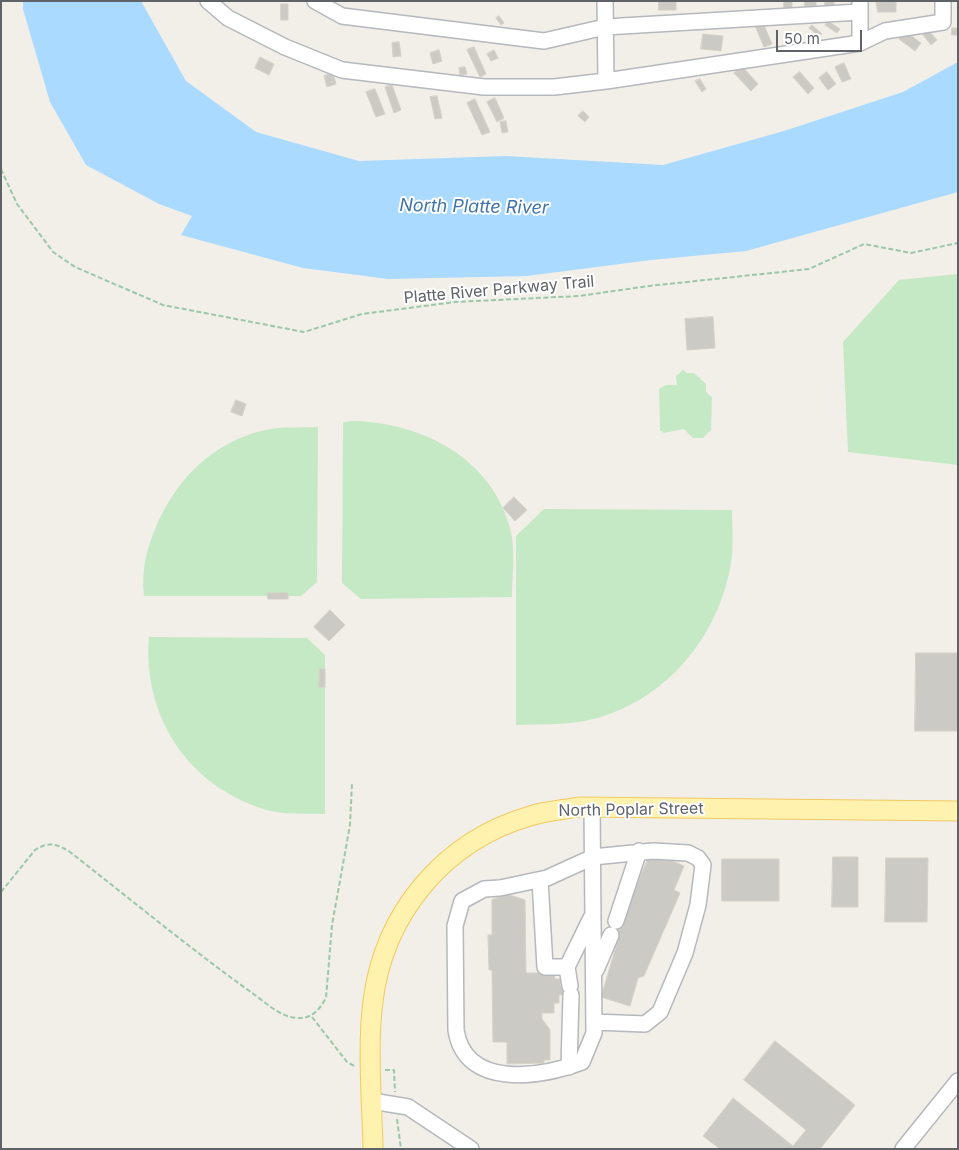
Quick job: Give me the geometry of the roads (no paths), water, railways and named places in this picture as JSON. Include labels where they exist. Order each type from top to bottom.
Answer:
[{"type":"main road","name":"North Poplar Street","points":[[373,1149],[373,1003],[379,968],[394,927],[422,885],[450,858],[488,833],[530,816],[592,807],[958,810]]},
{"type":"street","points":[[208,1],[228,18],[342,70],[484,87],[554,87],[606,81],[860,43],[885,31],[943,22],[943,1]]},
{"type":"street","points":[[315,1],[342,16],[544,41],[604,27],[860,6],[860,43]]},
{"type":"street","points":[[605,1],[606,81]]},
{"type":"street","points":[[592,807],[593,857],[594,1033],[582,1062],[560,1070],[528,1074],[492,1074],[478,1066],[465,1054],[458,1042],[455,926],[462,901],[484,889],[500,888],[540,880],[593,857],[639,851],[688,853],[698,858],[702,865],[698,905],[685,953],[660,1012],[645,1024],[594,1022]]},
{"type":"street","points":[[594,976],[614,928],[639,851]]},
{"type":"street","points":[[540,880],[545,967],[567,967]]},
{"type":"street","points":[[569,1067],[570,991],[567,967],[593,915]]},
{"type":"street","points":[[903,1149],[958,1081]]},
{"type":"street","points":[[372,1101],[408,1107],[471,1149]]},
{"type":"water","name":"North Platte River","points":[[23,1],[141,1],[186,81],[256,132],[359,161],[506,156],[663,165],[784,131],[903,92],[958,62],[958,192],[746,251],[651,260],[527,276],[388,279],[303,268],[181,235],[192,216],[159,204],[86,165],[50,102],[23,9]]}]
